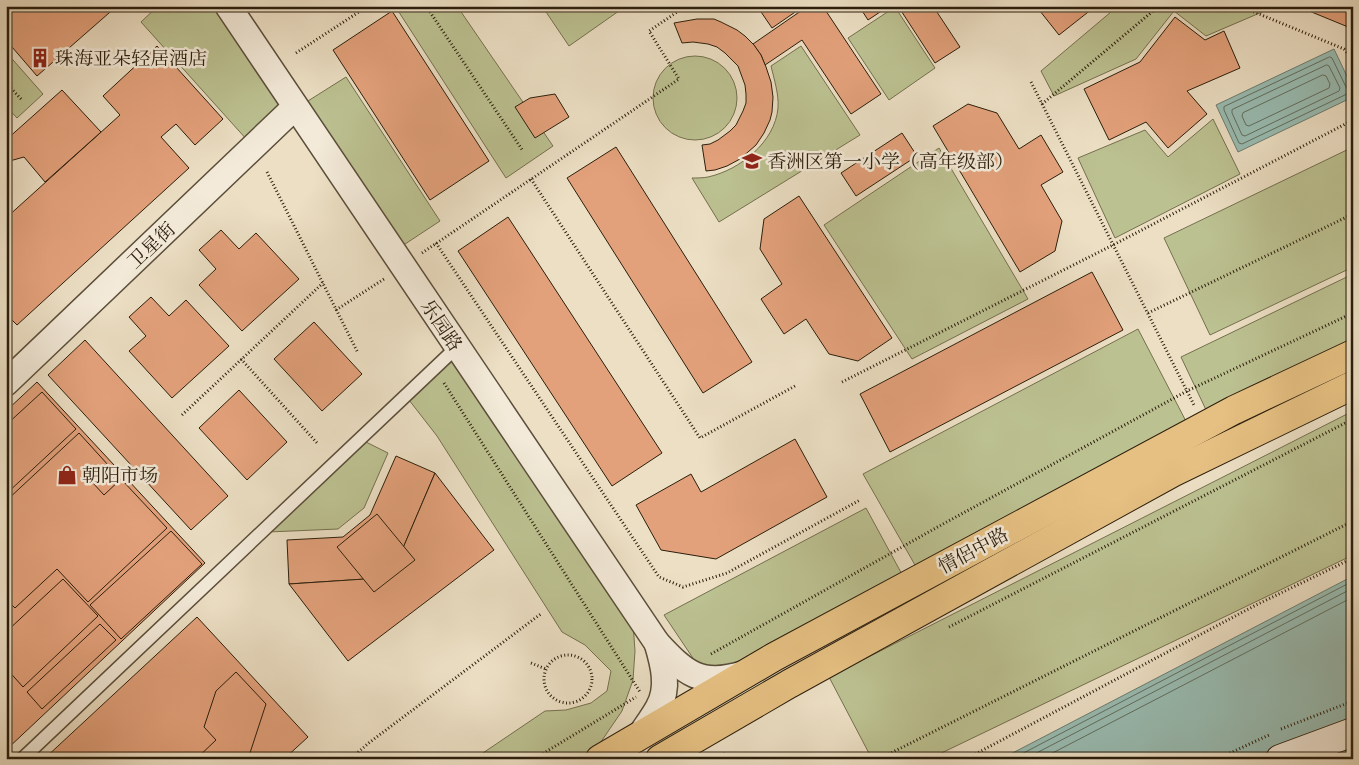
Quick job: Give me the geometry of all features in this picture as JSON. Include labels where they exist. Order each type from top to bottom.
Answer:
[{"type":"highway","name":"情侶中路","points":[[600,759],[774,656],[1234,410],[1353,354]]},
{"type":"highway","name":"情侶中路","points":[[660,759],[789,684],[1172,473],[1353,385]]},
{"type":"street","name":"乐园路","points":[[228,6],[657,643]]},
{"type":"street","name":"卫星街","points":[[6,383],[295,107]]},
{"type":"street","points":[[657,643],[672,659],[695,676],[712,679],[729,678],[746,673]]},
{"type":"street","points":[[641,734],[660,706],[664,692],[665,679],[657,643]]},
{"type":"street","points":[[1280,759],[1353,732]]},
{"type":"lane","points":[[22,759],[456,347]]},
{"type":"path","points":[[296,54],[368,6]]},
{"type":"path","points":[[426,6],[523,151]]},
{"type":"path","points":[[336,310],[679,79],[649,31],[686,6]]},
{"type":"path","points":[[1042,104],[1159,6]]},
{"type":"path","points":[[1245,6],[1247,9],[1344,49],[1353,60]]},
{"type":"path","points":[[1030,82],[1204,426]]},
{"type":"path","points":[[6,83],[22,100]]},
{"type":"path","points":[[842,382],[1113,245],[1353,120]]},
{"type":"path","points":[[266,172],[358,353]]},
{"type":"path","points":[[531,179],[700,438],[795,386]]},
{"type":"path","points":[[1148,312],[1353,214]]},
{"type":"path","points":[[436,243],[660,577],[683,587],[727,573],[860,500]]},
{"type":"path","points":[[182,415],[322,283]]},
{"type":"path","points":[[684,669],[943,524],[1187,391],[1353,313]]},
{"type":"path","points":[[241,359],[318,444]]},
{"type":"path","points":[[434,368],[641,694],[534,759]]},
{"type":"path","points":[[947,628],[1353,419]]},
{"type":"path","points":[[879,759],[1353,521]]},
{"type":"path","points":[[966,759],[1256,606],[1353,558]]},
{"type":"path","points":[[350,759],[542,613]]},
{"type":"path","points":[[564,655],[579,658],[585,662],[592,676],[588,692],[575,702],[567,703],[553,698],[545,685],[546,669],[556,658],[564,655]]},
{"type":"path","points":[[531,663],[546,669]]},
{"type":"path","points":[[715,759],[732,749]]},
{"type":"path","points":[[723,754],[725,759]]},
{"type":"green space","points":[[158,6],[220,6],[288,107],[248,141],[141,22]]},
{"type":"green space","points":[[395,6],[457,6],[553,146],[506,178]]},
{"type":"green space","points":[[542,6],[626,6],[569,46]]},
{"type":"green space","points":[[1118,6],[1264,6],[1262,12],[1206,36],[1174,11],[1136,59],[1054,96],[1041,71]]},
{"type":"green space","points":[[895,7],[935,68],[889,100],[848,38]]},
{"type":"green space","points":[[801,46],[860,135],[719,222],[692,178],[708,177],[732,168],[754,153],[763,143],[770,132],[778,108],[777,92],[771,66]]},
{"type":"green space","points":[[6,52],[43,94],[17,118],[6,106]]},
{"type":"green space","points":[[695,56],[711,59],[725,68],[734,82],[737,98],[734,114],[725,128],[711,137],[695,140],[679,137],[665,128],[656,114],[653,98],[656,82],[665,68],[679,59]]},
{"type":"green space","points":[[346,77],[440,221],[396,250],[300,106]]},
{"type":"green space","points":[[1213,119],[1240,174],[1115,238],[1078,158],[1145,130],[1168,157]]},
{"type":"green space","points":[[1353,147],[1353,267],[1210,335],[1164,238]]},
{"type":"green space","points":[[939,148],[1028,299],[912,359],[824,225]]},
{"type":"green space","points":[[1353,274],[1353,345],[1208,414],[1181,357]]},
{"type":"green space","points":[[1138,329],[1189,427],[919,572],[863,474]]},
{"type":"green space","points":[[457,356],[633,623],[635,651],[633,680],[622,711],[594,752],[584,759],[474,759],[545,711],[566,710],[591,703],[607,691],[611,671],[585,645],[562,632],[437,436],[409,400]]},
{"type":"green space","points":[[1353,411],[1353,555],[929,759],[872,759],[829,677]]},
{"type":"green space","points":[[366,442],[388,453],[364,508],[338,529],[268,532]]},
{"type":"green space","points":[[866,508],[904,578],[711,685],[664,615]]},
{"type":"water","points":[[1334,49],[1353,89],[1353,97],[1238,152],[1216,105]]},
{"type":"water","points":[[1353,576],[1353,759],[1001,759]]},
{"type":"building","name":"珠海亚朵轻居酒店","points":[[6,6],[117,6],[37,76],[6,40]]},
{"type":"building","points":[[757,6],[804,6],[772,28]]},
{"type":"building","points":[[808,6],[832,6],[826,11],[881,94],[851,114],[802,40],[765,65],[753,44]]},
{"type":"building","points":[[859,6],[889,6],[868,20]]},
{"type":"building","points":[[898,6],[933,6],[960,47],[935,63]]},
{"type":"building","points":[[1036,6],[1090,6],[1092,9],[1059,35]]},
{"type":"building","points":[[1297,6],[1353,6],[1353,29]]},
{"type":"building","points":[[392,11],[489,161],[430,200],[333,50]]},
{"type":"building","points":[[1175,17],[1205,40],[1224,31],[1240,68],[1187,91],[1207,114],[1168,148],[1146,122],[1109,140],[1084,89],[1140,62]]},
{"type":"building","points":[[697,19],[714,19],[721,22],[737,30],[754,45],[766,67],[773,97],[770,120],[756,145],[740,159],[727,166],[706,171],[702,145],[718,140],[736,125],[746,103],[746,94],[745,85],[738,66],[725,53],[717,47],[708,44],[682,43],[674,23]]},
{"type":"building","points":[[157,46],[223,119],[195,145],[176,124],[161,137],[189,168],[17,325],[6,314],[6,218],[120,115],[103,96]]},
{"type":"building","points":[[62,90],[101,132],[45,182],[24,157],[6,162],[6,140]]},
{"type":"building","points":[[555,94],[569,117],[535,138],[515,107],[530,98]]},
{"type":"building","points":[[968,104],[997,113],[1019,149],[1041,135],[1063,172],[1041,185],[1062,221],[1055,251],[1020,272],[933,126]]},
{"type":"building","points":[[902,133],[917,156],[856,196],[841,173]]},
{"type":"building","points":[[616,147],[752,362],[703,393],[567,178]]},
{"type":"building","points":[[799,196],[892,338],[858,361],[829,354],[806,319],[784,334],[761,299],[782,284],[760,249],[764,219]]},
{"type":"building","points":[[508,217],[662,453],[612,486],[458,251]]},
{"type":"building","points":[[221,230],[239,249],[256,233],[299,279],[242,331],[199,285],[216,269],[199,250]]},
{"type":"building","points":[[1092,272],[1123,330],[890,452],[860,394]]},
{"type":"building","points":[[151,297],[169,316],[186,300],[229,346],[172,398],[129,351],[146,336],[129,317]]},
{"type":"building","points":[[314,322],[362,374],[322,411],[274,359]]},
{"type":"building","points":[[85,340],[228,496],[191,530],[48,375]]},
{"type":"building","name":"朝阳市场","points":[[37,382],[205,563],[6,750],[6,411]]},
{"type":"building","points":[[239,390],[287,442],[247,480],[199,428]]},
{"type":"building","points":[[42,392],[76,429],[6,494],[6,425]]},
{"type":"building","points":[[79,433],[109,466],[92,482],[104,495],[121,479],[167,528],[88,602],[57,569],[15,608],[6,599],[6,501]]},
{"type":"building","points":[[795,439],[827,497],[716,559],[661,550],[636,505],[691,474],[701,492]]},
{"type":"building","points":[[396,456],[435,473],[403,548],[365,579],[289,584],[287,540],[343,537],[370,515]]},
{"type":"building","points":[[435,473],[494,550],[348,661],[289,584],[365,579],[403,548]]},
{"type":"building","points":[[377,514],[415,560],[374,592],[337,547]]},
{"type":"building","points":[[171,531],[202,564],[121,639],[90,605]]},
{"type":"building","points":[[63,579],[98,616],[23,687],[6,668],[6,632]]},
{"type":"building","points":[[197,617],[308,737],[284,759],[44,759]]},
{"type":"building","points":[[100,624],[116,640],[42,709],[27,692]]},
{"type":"building","points":[[236,672],[266,704],[248,759],[196,759],[216,740],[204,727],[216,691]]},
{"type":"place","name":"珠海亚朵轻居酒店","points":[[40,58]]},
{"type":"place","name":"香洲区第一小学（高年级部）","points":[[752,161]]},
{"type":"place","name":"朝阳市场","points":[[67,475]]}]
